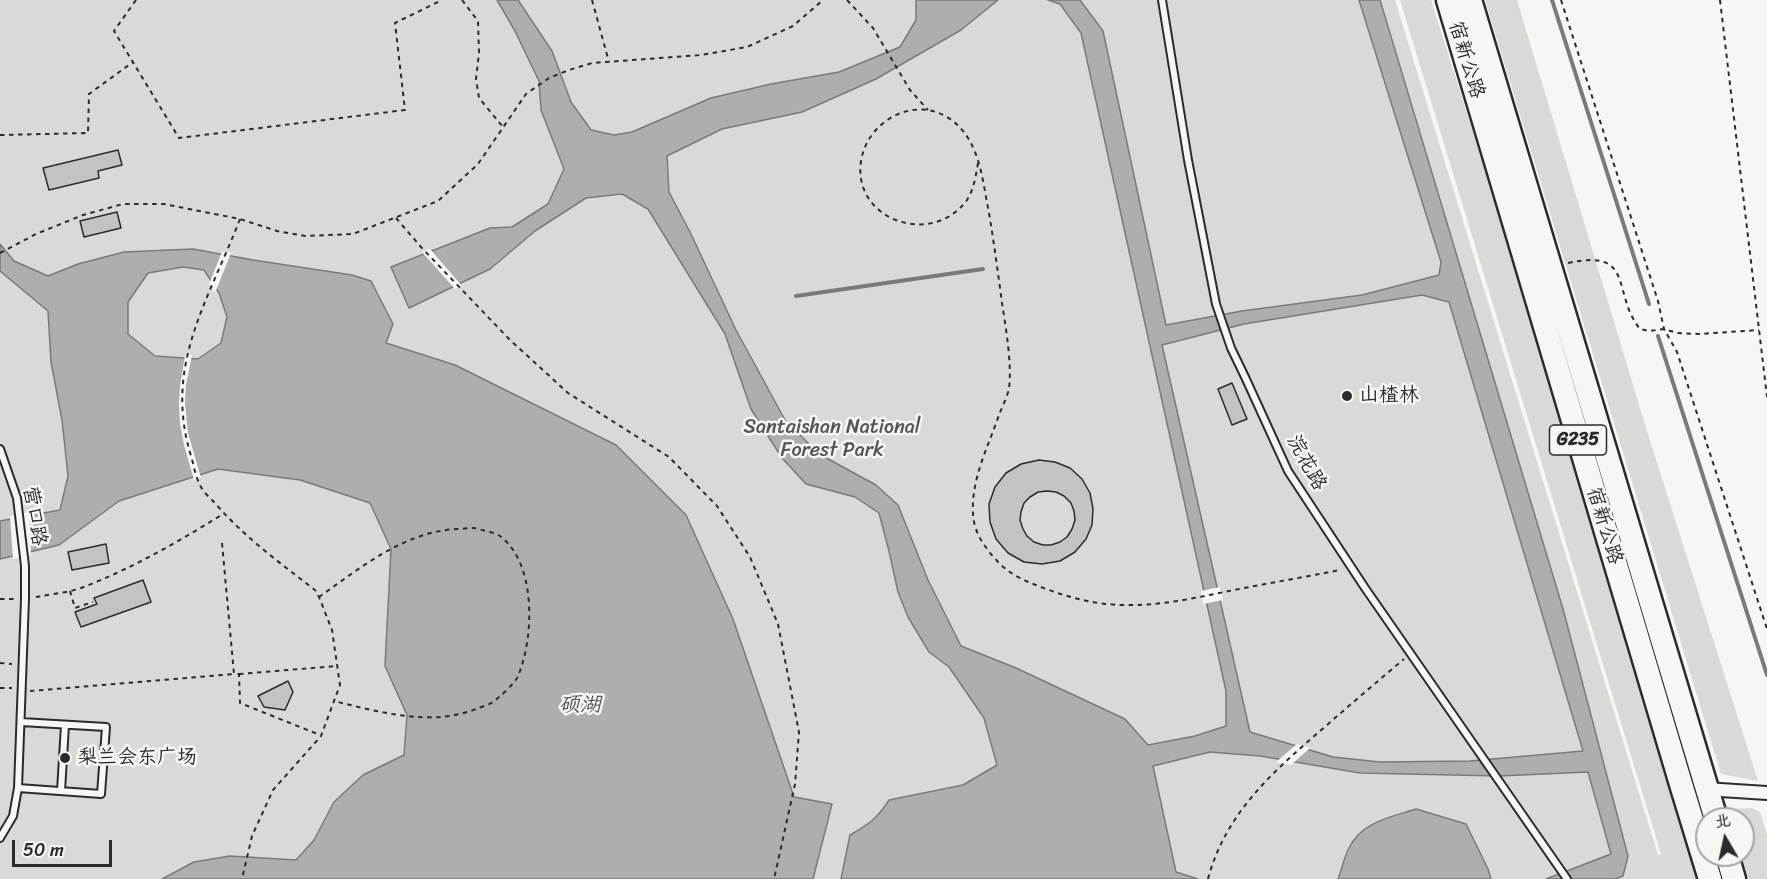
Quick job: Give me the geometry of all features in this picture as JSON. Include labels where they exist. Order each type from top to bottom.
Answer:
[{"type":"highway","name":"宿新公路","points":[[1448,0],[1710,879]]},
{"type":"highway","name":"宿新公路","points":[[1470,0],[1712,807]]},
{"type":"street","points":[[1681,784],[1707,790],[1767,793]]},
{"type":"lane","name":"浣花路","points":[[1162,0],[1188,160],[1216,304],[1231,348],[1288,471],[1410,653],[1567,879]]},
{"type":"lane","name":"营口路","points":[[0,449],[17,498],[25,566],[18,788],[13,816],[0,838]]},
{"type":"lane","points":[[18,788],[101,794],[106,727],[21,722]]},
{"type":"lane","points":[[61,791],[65,725]]},
{"type":"path","points":[[136,0],[114,31],[179,138],[405,110],[395,23],[442,0]]},
{"type":"path","points":[[462,0],[478,21],[479,53],[476,79],[479,98],[503,127]]},
{"type":"path","points":[[592,0],[609,62]]},
{"type":"path","points":[[0,253],[36,234],[83,215],[123,204],[164,204],[240,219],[277,231],[305,236],[353,234],[438,201],[478,164],[526,94],[549,78],[592,63],[701,55],[747,47],[793,26],[823,0]]},
{"type":"path","points":[[847,0],[873,28],[910,90],[928,110]]},
{"type":"path","points":[[1561,0],[1658,301],[1664,329],[1677,352],[1767,629]]},
{"type":"path","points":[[1720,0],[1767,397]]},
{"type":"path","points":[[0,135],[88,134],[89,94],[133,62]]},
{"type":"path","points":[[978,163],[975,182],[967,199],[954,213],[937,222],[918,225],[899,222],[883,213],[870,199],[862,182],[860,163],[865,144],[876,128],[891,117],[909,110],[928,110],[942,114],[964,131],[973,146],[978,163],[991,224],[1008,343],[1009,390],[976,481],[973,515],[978,534],[987,551],[1004,568],[1022,580],[1078,600],[1127,605],[1193,599],[1352,568]]},
{"type":"path","points":[[396,218],[509,339],[568,393],[669,457],[717,506],[750,557],[778,624],[800,732],[795,784],[774,879]]},
{"type":"path","points":[[240,219],[191,339],[181,403],[186,443],[200,487],[260,546],[315,590],[332,630],[340,685],[321,736],[273,790],[252,837],[242,879]]},
{"type":"path","points":[[1550,267],[1585,260],[1601,260],[1612,265],[1617,272],[1633,320],[1640,329],[1649,331],[1664,329],[1677,333],[1699,334],[1759,330]]},
{"type":"path","points":[[0,599],[25,599],[79,589],[134,565],[224,513]]},
{"type":"path","points":[[319,597],[385,553],[406,542],[442,530],[472,528],[499,536],[516,555],[527,582],[530,630],[518,679],[492,702],[464,714],[418,717],[387,714],[334,701]]},
{"type":"path","points":[[222,543],[234,674]]},
{"type":"path","points":[[70,591],[75,608],[93,602]]},
{"type":"path","points":[[1208,879],[1230,826],[1253,793],[1410,653]]},
{"type":"path","points":[[0,663],[23,664]]},
{"type":"path","points":[[22,692],[337,666]]},
{"type":"path","points":[[239,674],[240,703],[321,736]]},
{"type":"green space","name":"Santaishan National Forest Park","points":[[0,0],[1395,0],[1658,855],[1661,854],[1400,0],[1431,0],[1499,214],[1695,856],[1695,867],[1698,867],[1702,879],[0,879]]},
{"type":"green space","points":[[1485,0],[1517,0],[1646,428],[1758,781],[1721,774]]},
{"type":"green space","points":[[1755,810],[1760,812],[1767,834],[1767,879],[1749,879],[1745,867],[1755,867]]},
{"type":"water","points":[[497,0],[518,0],[552,51],[571,102],[591,130],[614,135],[632,132],[711,98],[839,72],[900,47],[916,20],[916,0],[998,0],[961,30],[876,79],[802,112],[722,129],[667,156],[669,192],[736,330],[785,420],[819,454],[876,485],[898,505],[928,580],[961,646],[1016,668],[1125,719],[1148,745],[1195,736],[1226,726],[1226,691],[1081,33],[1060,4],[1048,0],[1080,0],[1103,31],[1166,325],[1242,311],[1362,295],[1439,275],[1441,262],[1359,0],[1380,0],[1563,609],[1628,856],[1623,876],[1615,879],[1546,879],[1611,854],[1588,772],[1499,776],[1360,773],[1260,756],[1210,752],[1153,766],[1176,872],[1198,879],[841,879],[850,835],[881,812],[889,800],[963,785],[997,765],[984,718],[949,667],[929,652],[908,617],[898,592],[879,513],[855,497],[806,484],[782,458],[751,409],[725,334],[648,209],[622,194],[586,198],[535,231],[490,269],[409,308],[391,267],[490,228],[512,227],[548,204],[564,169],[541,110],[539,81]],"holes":[[[1422,295],[1449,302],[1583,751],[1470,761],[1380,762],[1333,757],[1250,732],[1162,345],[1244,324]]]},
{"type":"water","name":"硕湖","points":[[0,244],[14,261],[48,276],[78,264],[124,252],[193,249],[352,275],[371,281],[393,324],[386,343],[455,365],[616,445],[686,515],[733,619],[794,797],[832,804],[813,879],[162,879],[194,862],[230,856],[296,860],[314,840],[334,802],[363,775],[404,755],[407,715],[385,666],[391,549],[370,503],[300,480],[218,469],[119,501],[59,545],[0,559],[0,521],[60,510],[68,476],[62,420],[51,362],[48,311],[0,271]],"holes":[[[183,267],[204,270],[219,293],[227,317],[221,343],[198,359],[155,356],[128,334],[128,302],[148,273]]]},
{"type":"water","points":[[1416,809],[1466,824],[1491,879],[1338,879],[1347,852],[1361,832],[1387,818]]},
{"type":"pier","points":[[430,249],[462,286],[455,289],[422,252]]},
{"type":"pier","points":[[222,252],[231,253],[215,293],[209,284]]},
{"type":"pier","points":[[185,355],[192,355],[185,403],[188,433],[201,478],[194,480],[180,424],[180,386]]},
{"type":"pier","points":[[29,512],[31,555],[13,559],[10,516]]},
{"type":"pier","points":[[1220,587],[1223,600],[1203,604],[1201,591]]},
{"type":"pier","points":[[1297,744],[1310,748],[1291,765],[1276,762]]},
{"type":"building","points":[[118,150],[122,165],[98,171],[99,178],[49,190],[43,168]]},
{"type":"building","points":[[117,212],[121,228],[84,237],[80,221]]},
{"type":"building","points":[[1232,383],[1247,419],[1232,425],[1218,389]]},
{"type":"building","points":[[1039,460],[1055,462],[1070,468],[1082,479],[1090,493],[1093,509],[1092,525],[1086,539],[1075,552],[1060,561],[1042,564],[1024,562],[1008,553],[996,539],[990,522],[989,504],[995,487],[1006,473],[1021,464]],"holes":[[[1038,492],[1056,492],[1071,503],[1075,520],[1072,529],[1060,542],[1051,545],[1034,542],[1027,536],[1020,520],[1024,503]]]},
{"type":"building","points":[[106,544],[109,563],[72,570],[68,552]]},
{"type":"building","points":[[143,580],[151,602],[81,627],[75,612],[97,604],[94,598]]},
{"type":"building","points":[[288,681],[293,692],[285,710],[264,707],[258,696]]},
{"type":"waterway","points":[[1552,0],[1649,304]]},
{"type":"waterway","points":[[796,296],[983,269]]},
{"type":"waterway","points":[[1658,336],[1767,675]]},
{"type":"place","name":"山楂林","points":[[1347,396]]},
{"type":"place","name":"梨兰会东广场","points":[[65,758]]}]
